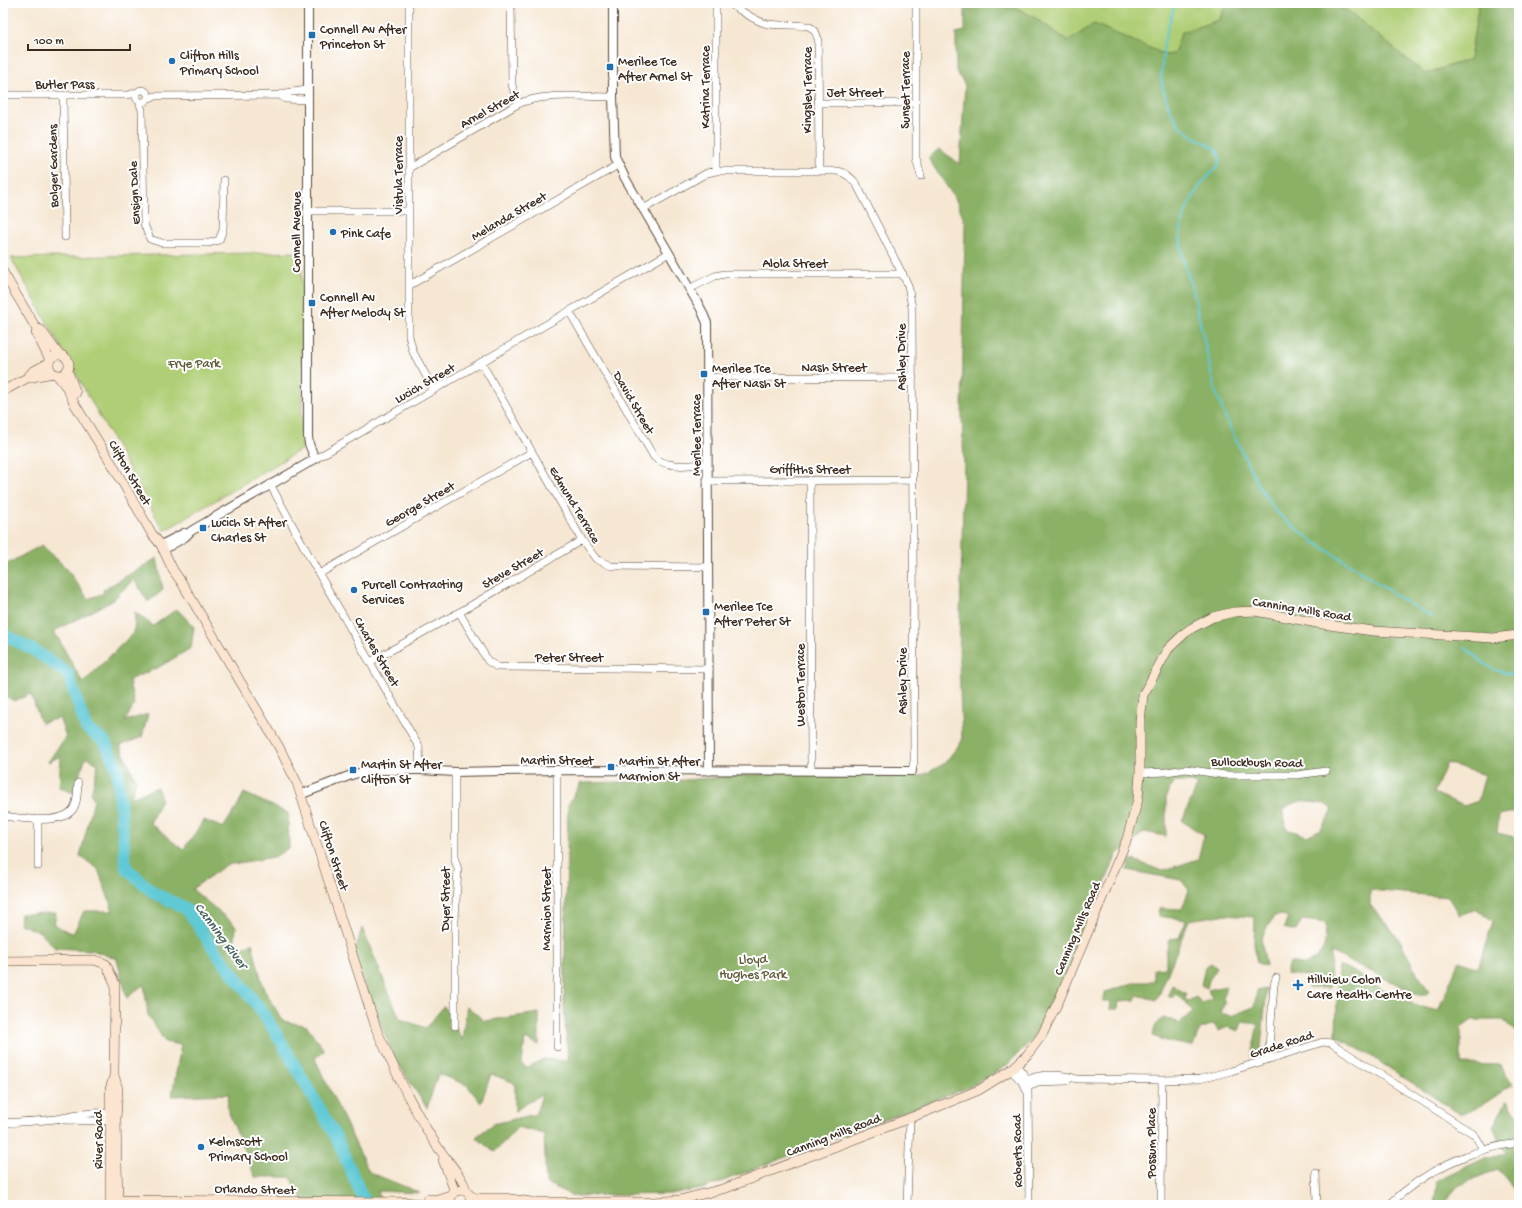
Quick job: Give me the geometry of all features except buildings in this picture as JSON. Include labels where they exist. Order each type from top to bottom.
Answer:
[{"type":"main road","points":[[3,272],[36,328],[36,333],[50,361],[50,369],[55,374]]},
{"type":"main road","points":[[3,391],[27,378],[63,374],[68,370],[69,364],[67,359],[59,355],[41,330],[36,328]]},
{"type":"main road","points":[[27,378],[32,372],[50,361],[52,357],[59,355]]},
{"type":"main road","name":"Clifton Street","points":[[68,370],[72,385],[81,403],[164,546],[182,583],[279,747],[302,794],[377,1031],[393,1068],[437,1146],[460,1176],[468,1194]]},
{"type":"main road","name":"Clifton Street","points":[[55,374],[63,382],[152,534],[164,546]]},
{"type":"main road","name":"Canning Mills Road","points":[[454,1193],[462,1190],[476,1198],[504,1198],[531,1202],[680,1203],[726,1188],[979,1090],[1014,1067],[1027,1055],[1042,1035],[1060,998],[1120,857],[1133,820],[1138,799],[1140,773],[1140,721],[1143,695],[1168,649],[1185,633],[1213,617],[1234,612],[1256,611],[1368,631],[1493,638],[1519,635]]},
{"type":"main road","name":"River Road","points":[[3,961],[94,960],[106,964],[115,984],[114,1075],[118,1089],[112,1118],[114,1202]]},
{"type":"main road","name":"Clifton Street","points":[[437,1146],[454,1193]]},
{"type":"main road","points":[[453,1205],[451,1200],[454,1193]]},
{"type":"main road","name":"Orlando Street","points":[[396,1202],[438,1199],[454,1193]]},
{"type":"main road","points":[[468,1194],[470,1202],[468,1205]]},
{"type":"main road","name":"Orlando Street","points":[[114,1202],[301,1201],[396,1202],[443,1205]]},
{"type":"main road","name":"Canning Mills Road","points":[[480,1205],[518,1204],[531,1202]]},
{"type":"street","name":"Connell Avenue","points":[[308,3],[308,438],[315,459]]},
{"type":"street","name":"Vistula Terrace","points":[[409,3],[409,336],[413,352],[434,390]]},
{"type":"street","points":[[512,3],[512,85],[518,104]]},
{"type":"street","name":"Merilee Terrace","points":[[613,3],[614,153],[618,165],[703,313],[707,323],[709,771]]},
{"type":"street","name":"Katrina Terrace","points":[[716,3],[716,171]]},
{"type":"street","name":"Kingsley Terrace","points":[[729,3],[763,23],[807,26],[815,31],[818,39],[819,171]]},
{"type":"street","name":"Sunset Terrace","points":[[917,3],[916,158],[921,176]]},
{"type":"street","name":"Butler Pass","points":[[128,96],[143,90],[144,99]]},
{"type":"street","name":"Butler Pass","points":[[3,95],[128,96],[144,99],[156,96],[280,95],[307,90]]},
{"type":"street","name":"Butler Pass","points":[[280,95],[285,99],[307,100]]},
{"type":"street","name":"Bolger Gardens","points":[[63,96],[65,237]]},
{"type":"street","name":"Arnel Street","points":[[409,168],[518,104],[530,99],[544,97],[613,97]]},
{"type":"street","name":"Ensign Dale","points":[[144,99],[142,110],[144,224],[150,239],[162,243],[209,243],[219,240],[224,230],[224,180]]},
{"type":"street","name":"Jet Street","points":[[818,103],[916,103]]},
{"type":"street","name":"Melanda Street","points":[[410,285],[618,165]]},
{"type":"street","name":"Ashley Drive","points":[[643,209],[707,173],[716,171],[837,171],[845,173],[856,183],[903,274],[908,285],[912,308],[914,761],[912,771]]},
{"type":"street","points":[[307,211],[409,211]]},
{"type":"street","name":"Lucich Street","points":[[164,546],[182,533],[191,531],[669,253]]},
{"type":"street","name":"Alola Street","points":[[689,289],[715,276],[725,274],[903,274]]},
{"type":"street","name":"David Street","points":[[568,311],[654,457],[662,462],[672,464],[707,464]]},
{"type":"street","name":"Edmund Terrace","points":[[481,362],[582,540],[596,559],[610,566],[708,567]]},
{"type":"street","name":"Nash Street","points":[[707,377],[913,378]]},
{"type":"street","name":"George Street","points":[[319,574],[532,452]]},
{"type":"street","name":"Weston Terrace","points":[[810,480],[812,770]]},
{"type":"street","name":"Griffiths Street","points":[[707,481],[912,480]]},
{"type":"street","name":"Charles Street","points":[[270,484],[319,574],[419,747],[420,770]]},
{"type":"street","name":"Steve Street","points":[[370,662],[582,540]]},
{"type":"street","name":"Peter Street","points":[[459,612],[488,661],[497,667],[709,669]]},
{"type":"street","name":"Bullockbush Road","points":[[1140,773],[1166,772],[1186,769],[1225,775],[1289,775],[1326,772]]},
{"type":"street","name":"Martin Street","points":[[302,794],[354,774],[375,770],[455,772],[557,770],[912,771]]},
{"type":"street","name":"Marmion Street","points":[[557,770],[557,1047]]},
{"type":"street","name":"Dyer Street","points":[[455,772],[456,860],[458,869],[455,1026]]},
{"type":"street","points":[[3,816],[38,819],[56,818],[67,815],[75,806],[78,783]]},
{"type":"street","points":[[38,819],[38,866]]},
{"type":"street","points":[[1268,1059],[1274,985],[1276,978]]},
{"type":"street","name":"Grade Road","points":[[1027,1084],[1037,1076],[1045,1075],[1064,1076],[1077,1079],[1200,1079],[1231,1071],[1323,1042],[1331,1042],[1472,1133],[1483,1149]]},
{"type":"street","name":"Roberts Road","points":[[1014,1067],[1021,1081],[1027,1084],[1029,1205]]},
{"type":"street","name":"Possum Place","points":[[1161,1205],[1162,1080]]},
{"type":"street","points":[[3,1123],[55,1119],[73,1121],[112,1118]]},
{"type":"street","points":[[907,1205],[910,1118]]},
{"type":"street","points":[[1390,1205],[1397,1198],[1433,1172],[1483,1149],[1499,1145],[1519,1143]]},
{"type":"street","points":[[1316,1173],[1316,1205]]},
{"type":"green space","name":"Lloyd Hughes Park","points":[[965,3],[1006,3],[1034,17],[1068,41],[1094,24],[1166,55],[1174,54],[1182,32],[1219,20],[1227,3],[1326,3],[1348,11],[1425,74],[1470,59],[1479,3],[1519,3],[1519,811],[1499,815],[1497,833],[1519,838],[1519,1034],[1503,1020],[1472,1020],[1461,1028],[1461,1064],[1500,1065],[1513,1084],[1480,1106],[1466,1113],[1460,1114],[1369,1055],[1336,1036],[1338,966],[1352,971],[1370,983],[1397,997],[1421,1007],[1438,1011],[1459,961],[1478,968],[1493,921],[1477,909],[1459,915],[1448,897],[1370,890],[1370,905],[1401,942],[1413,967],[1429,991],[1426,995],[1419,995],[1331,952],[1330,988],[1308,988],[1309,976],[1286,974],[1289,962],[1305,965],[1321,952],[1325,943],[1326,923],[1302,920],[1296,931],[1284,928],[1288,917],[1283,915],[1274,916],[1261,938],[1266,966],[1257,963],[1254,944],[1255,917],[1221,915],[1189,920],[1157,1000],[1137,995],[1135,1000],[1119,1001],[1118,1009],[1110,1009],[1111,1001],[1102,1001],[1106,992],[1136,982],[1154,982],[1154,969],[1166,968],[1166,954],[1169,939],[1179,938],[1186,920],[1158,916],[1159,908],[1182,909],[1189,890],[1181,880],[1127,870],[1131,859],[1162,871],[1198,859],[1204,835],[1182,821],[1197,786],[1193,782],[1174,782],[1166,796],[1166,836],[1144,832],[1117,854],[1063,983],[1031,1041],[1006,1066],[972,1086],[702,1189],[670,1194],[573,1196],[546,1183],[544,1134],[518,1127],[494,1152],[476,1137],[493,1124],[536,1114],[542,1094],[515,1111],[515,1083],[491,1074],[481,1103],[467,1085],[438,1074],[427,1108],[395,1059],[353,957],[362,928],[400,1019],[426,1028],[444,1006],[462,1040],[467,1006],[484,1021],[539,1013],[539,1045],[525,1039],[522,1063],[526,1068],[544,1059],[568,1061],[564,1007],[568,805],[581,783],[672,781],[783,772],[921,776],[944,764],[962,741],[959,661],[964,465],[962,415],[965,223],[956,200],[928,158],[939,149],[960,164],[965,85],[956,71],[956,33],[965,31]],"holes":[[[1447,763],[1485,775],[1478,801],[1464,806],[1434,793]],[[1301,801],[1325,804],[1333,810],[1321,829],[1307,836],[1287,829],[1283,817],[1286,807]]]},
{"type":"green space","points":[[1006,3],[1227,3],[1219,20],[1182,32],[1174,54],[1166,55],[1137,43],[1068,41],[1034,17]]},
{"type":"green space","points":[[1326,3],[1479,3],[1470,59],[1425,74],[1348,11]]},
{"type":"green space","name":"Frye Park","points":[[302,252],[302,449],[164,531],[11,258]]},
{"type":"green space","points":[[42,545],[67,569],[88,599],[104,593],[103,590],[157,558],[163,590],[148,602],[134,579],[112,601],[54,631],[83,683],[134,632],[135,612],[153,626],[177,609],[194,627],[191,648],[159,667],[129,680],[134,705],[125,721],[148,714],[142,737],[120,746],[136,780],[131,798],[157,787],[161,799],[150,823],[183,850],[204,820],[223,828],[237,807],[244,793],[288,813],[289,848],[274,857],[226,865],[192,889],[236,926],[234,953],[252,943],[264,990],[283,1021],[307,1026],[324,1050],[315,1059],[369,1172],[420,1193],[378,1191],[382,1205],[306,1205],[290,1177],[255,1177],[227,1108],[229,1094],[172,1096],[181,1045],[165,1042],[148,1015],[144,984],[127,998],[117,959],[92,950],[55,948],[40,932],[20,924],[21,914],[56,913],[54,925],[73,934],[84,911],[113,911],[98,869],[80,856],[94,800],[91,794],[98,764],[86,757],[73,793],[59,787],[61,756],[48,762],[66,736],[59,718],[41,723],[31,694],[14,701],[4,695],[6,674],[3,673],[3,566]]},
{"type":"green space","points":[[1211,963],[1217,968],[1209,980],[1207,988],[1201,985],[1205,967]]},
{"type":"green space","points":[[1172,985],[1186,994],[1185,998],[1188,1001],[1196,997],[1202,1003],[1212,999],[1208,990],[1226,986],[1223,999],[1225,1001],[1221,1013],[1231,1016],[1254,1007],[1257,991],[1267,989],[1260,1055],[1251,1058],[1258,1024],[1242,1022],[1239,1031],[1228,1027],[1218,1031],[1214,1024],[1200,1029],[1193,1046],[1169,1042],[1153,1036],[1155,1026],[1163,1018],[1172,1019],[1179,1024],[1193,1011],[1176,994],[1172,997],[1168,995]]},
{"type":"green space","points":[[1507,1100],[1519,1117],[1519,1191],[1516,1192],[1497,1169],[1458,1186],[1446,1200],[1448,1205],[1434,1205],[1437,1181],[1485,1158],[1506,1153],[1493,1127]]},
{"type":"waterway","points":[[1175,3],[1164,42],[1161,77],[1164,93],[1170,110],[1180,126],[1191,135],[1216,149],[1220,157],[1218,166],[1201,184],[1189,204],[1182,222],[1180,238],[1183,259],[1193,290],[1214,386],[1225,417],[1258,485],[1274,509],[1285,520],[1314,542],[1398,597],[1431,616]]},
{"type":"waterway","name":"Canning River","points":[[3,634],[35,651],[68,674],[86,728],[105,742],[117,769],[126,868],[154,893],[185,908],[213,948],[258,1006],[279,1038],[336,1137],[366,1205]]},
{"type":"waterway","points":[[1465,647],[1477,658],[1496,670],[1510,674],[1519,674]]},
{"type":"place","name":"Connell Av After Princeton St","points":[[312,35]]},
{"type":"place","name":"Clifton Hills Primary School","points":[[172,61]]},
{"type":"place","name":"Merilee Tce After Arnel St","points":[[610,67]]},
{"type":"place","name":"Pink Cafe","points":[[333,232]]},
{"type":"place","name":"Connell Av After Melody St","points":[[312,303]]},
{"type":"place","name":"Merilee Tce After Nash St","points":[[704,374]]},
{"type":"place","name":"Lucich St After Charles St","points":[[203,528]]},
{"type":"place","name":"Purcell Contracting Services","points":[[354,590]]},
{"type":"place","name":"Merilee Tce After Peter St","points":[[706,612]]},
{"type":"place","name":"Martin St After Marmion St","points":[[611,767]]},
{"type":"place","name":"Martin St After Clifton St","points":[[353,770]]},
{"type":"place","name":"Hillview Colon Care Health Centre","points":[[1298,985]]},
{"type":"place","name":"Kelmscott Primary School","points":[[201,1147]]}]
